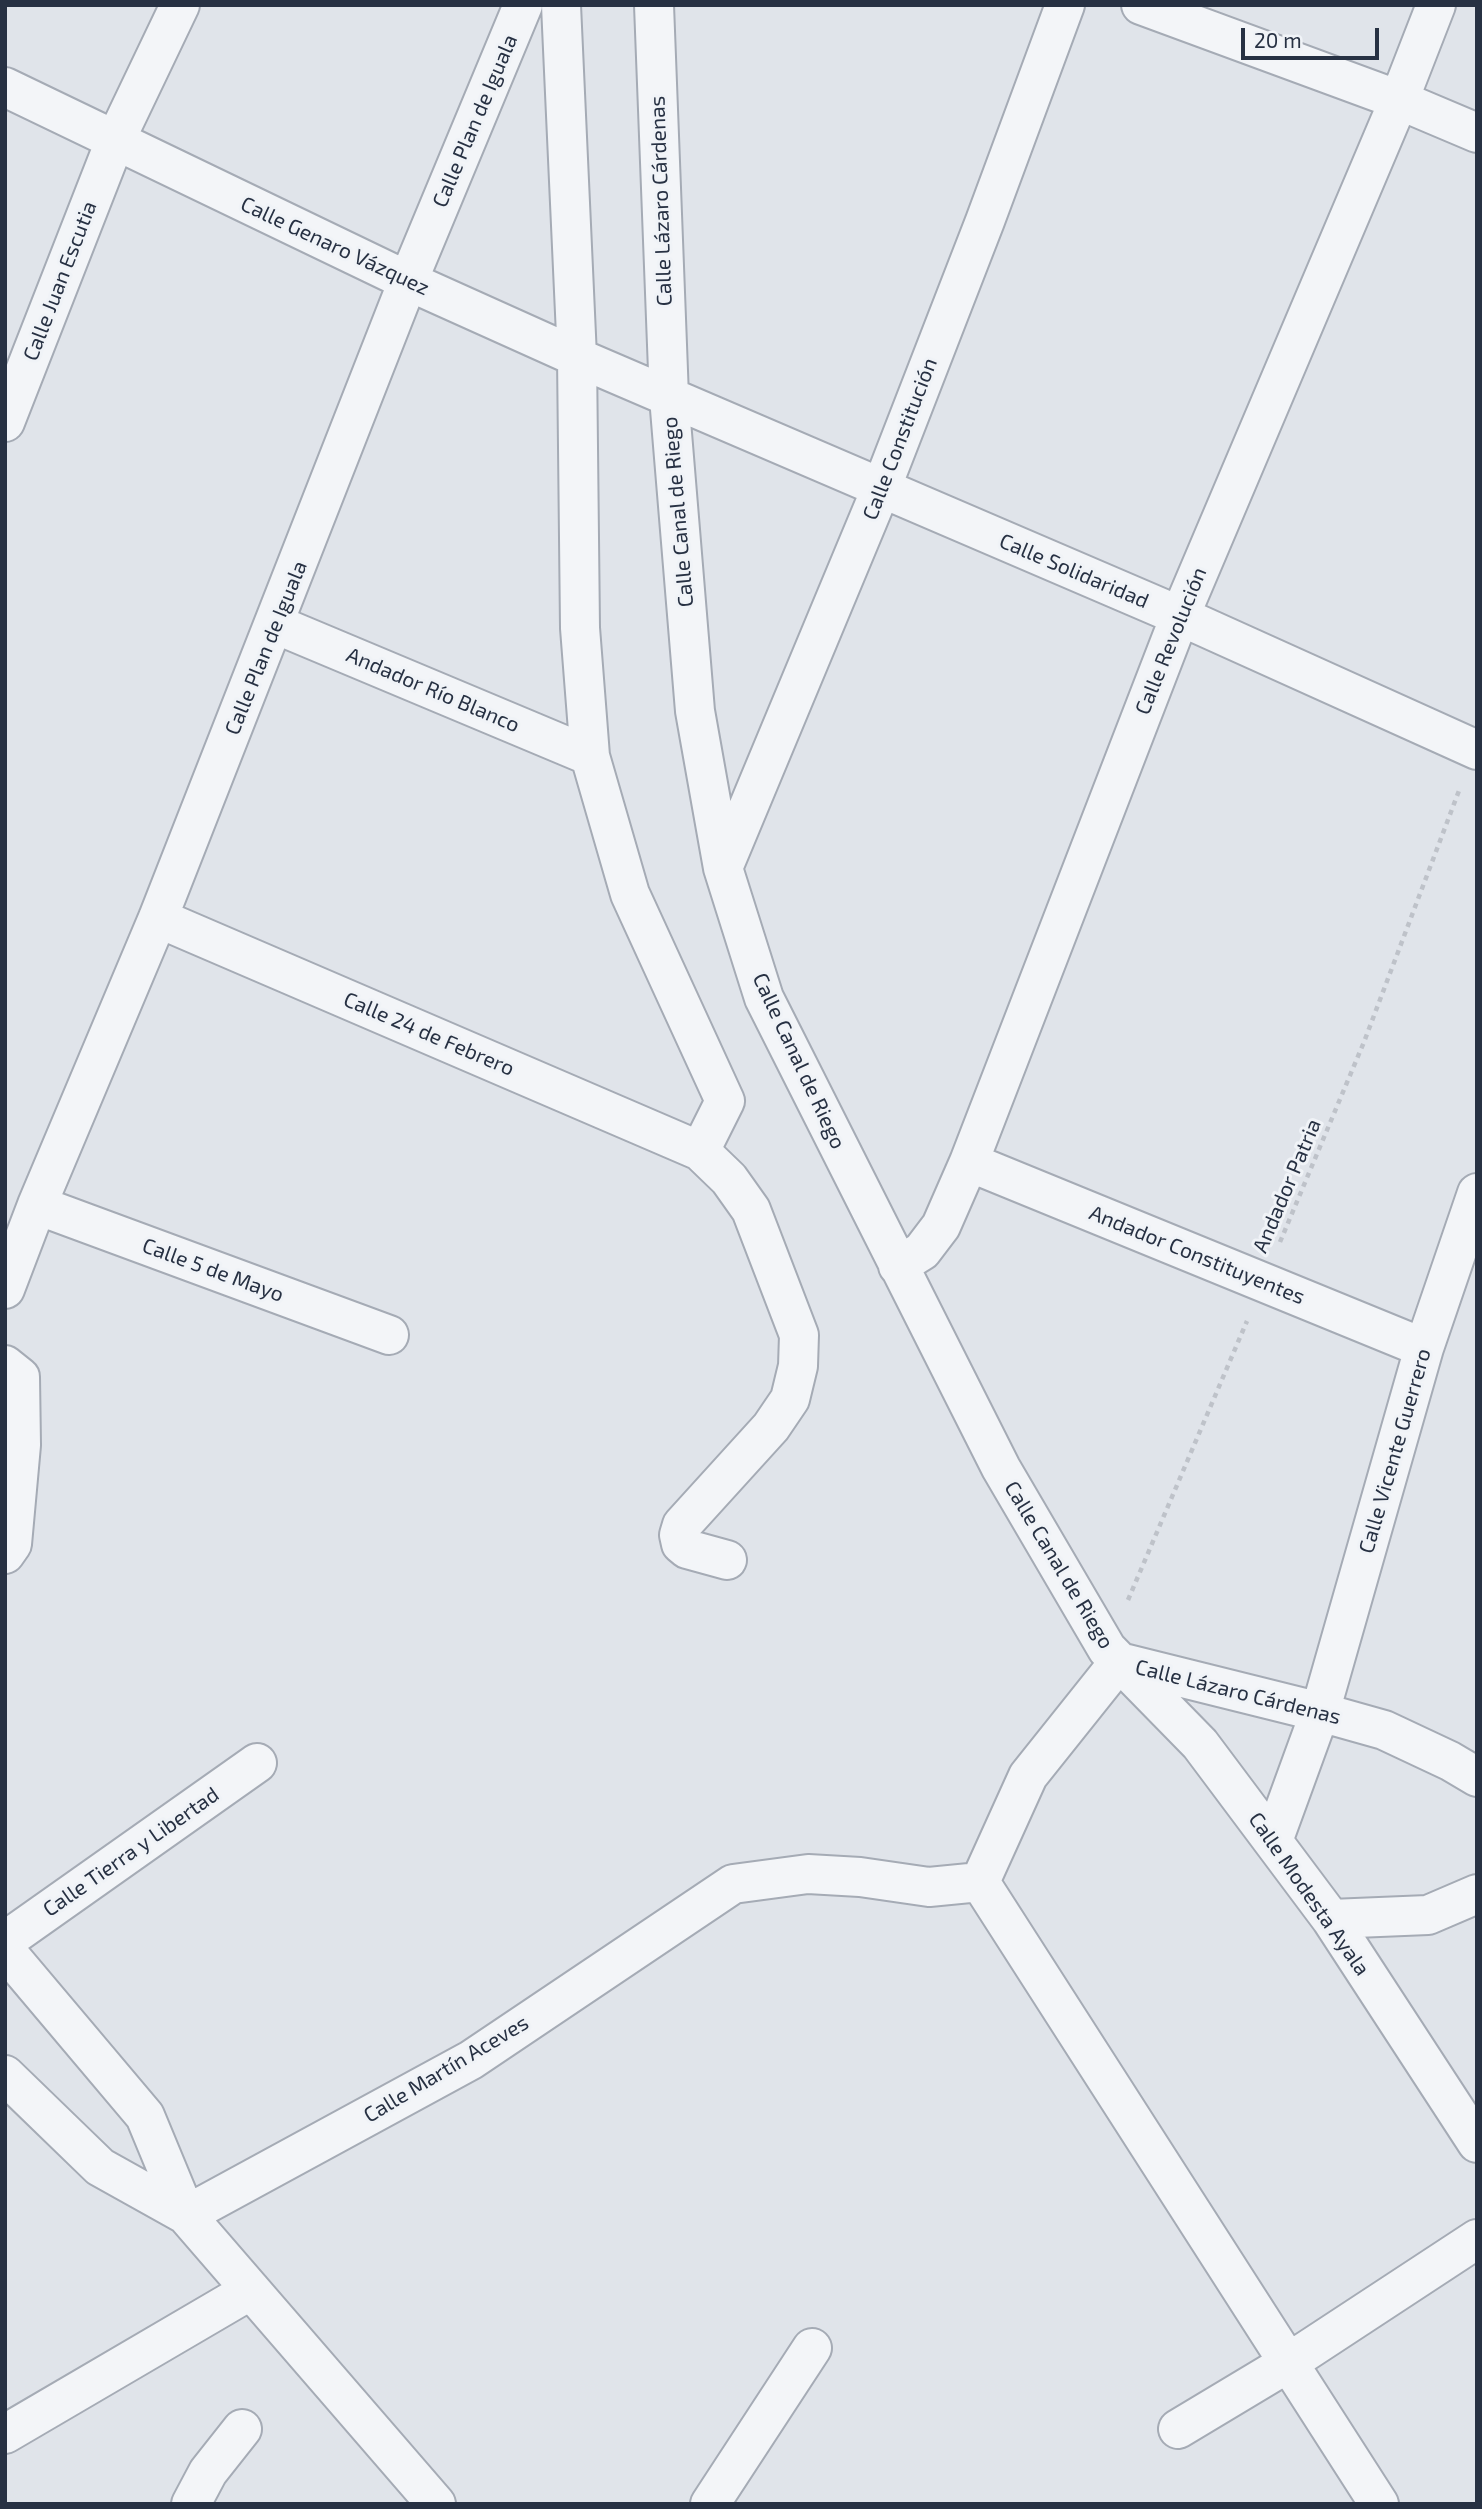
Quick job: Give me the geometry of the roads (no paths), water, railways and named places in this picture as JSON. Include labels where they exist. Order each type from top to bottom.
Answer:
[{"type":"street","name":"Calle Juan Escutia","points":[[5,422],[115,141],[180,5]]},
{"type":"street","name":"Calle Plan de Iguala","points":[[5,1289],[37,1205],[158,918],[408,281],[523,5]]},
{"type":"street","points":[[561,5],[578,357],[580,628],[590,756],[630,894],[725,1101],[699,1151],[729,1179],[751,1210],[799,1335],[799,1366],[790,1399],[771,1427],[682,1525],[679,1535],[681,1544],[687,1549],[727,1560]]},
{"type":"street","name":"Calle Lázaro Cárdenas","points":[[654,5],[669,397]]},
{"type":"street","name":"Calle Constitución","points":[[723,867],[881,489],[1065,5]]},
{"type":"street","points":[[1141,5],[1399,100],[1477,133]]},
{"type":"street","name":"Calle Revolución","points":[[898,1266],[922,1251],[941,1226],[969,1162],[1180,616],[1399,100],[1436,5]]},
{"type":"street","name":"Calle Genaro Vázquez","points":[[5,88],[408,281],[669,397]]},
{"type":"street","name":"Calle Solidaridad","points":[[669,397],[1180,616],[1476,749]]},
{"type":"street","name":"Calle Canal de Riego","points":[[669,397],[695,711],[723,867],[764,998],[1001,1468],[1113,1656]]},
{"type":"street","name":"Andador Río Blanco","points":[[275,624],[590,756]]},
{"type":"street","name":"Calle 24 de Febrero","points":[[158,918],[699,1151]]},
{"type":"street","name":"Andador Constituyentes","points":[[969,1162],[1424,1348]]},
{"type":"street","name":"Calle Vicente Guerrero","points":[[1273,1841],[1320,1712],[1424,1348],[1477,1193]]},
{"type":"street","name":"Calle 5 de Mayo","points":[[37,1205],[389,1335]]},
{"type":"street","points":[[5,1365],[20,1377],[21,1445],[8,1549]]},
{"type":"street","name":"Calle Lázaro Cárdenas","points":[[980,1882],[1028,1776],[1113,1656],[1384,1730],[1450,1761],[1477,1777]]},
{"type":"street","name":"Calle Modesta Ayala","points":[[1113,1656],[1200,1744],[1273,1841],[1331,1919],[1477,2143]]},
{"type":"street","name":"Calle Tierra y Libertad","points":[[5,1941],[257,1763]]},
{"type":"street","name":"Calle Martín Aceves","points":[[186,2215],[471,2060],[733,1884],[808,1874],[860,1877],[929,1887],[980,1882]]},
{"type":"street","points":[[980,1882],[1379,2504]]},
{"type":"street","points":[[1331,1919],[1428,1915],[1477,1894]]},
{"type":"street","points":[[5,1950],[145,2116],[186,2215],[436,2504]]},
{"type":"street","points":[[5,2075],[100,2167],[186,2215]]},
{"type":"street","points":[[1178,2429],[1288,2363],[1477,2239]]},
{"type":"street","points":[[5,2434],[251,2290]]},
{"type":"street","points":[[710,2504],[812,2347]]},
{"type":"street","points":[[191,2504],[208,2472],[242,2429]]}]
